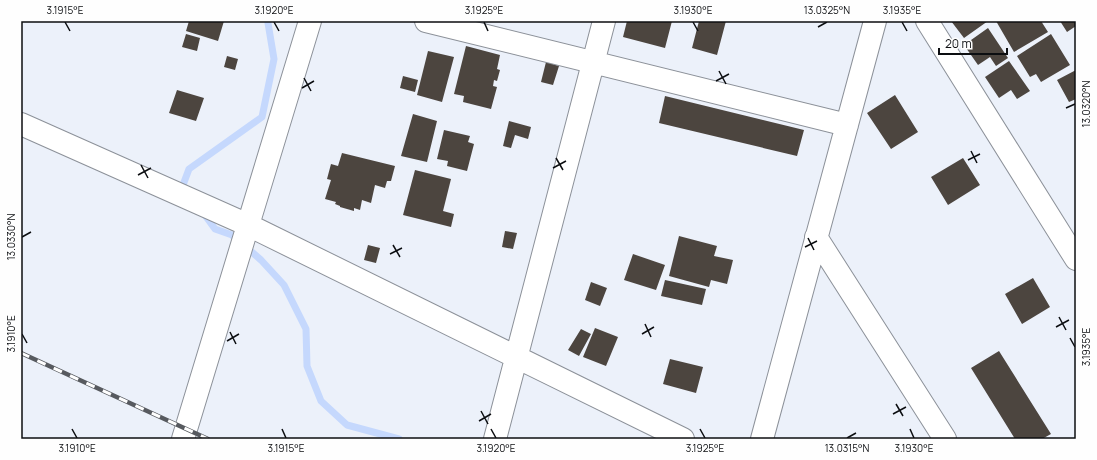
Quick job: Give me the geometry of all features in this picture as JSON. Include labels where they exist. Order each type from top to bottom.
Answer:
[{"type":"street","points":[[184,439],[309,21]]},
{"type":"street","points":[[426,21],[847,125]]},
{"type":"street","points":[[495,439],[604,21]]},
{"type":"street","points":[[762,439],[875,21]]},
{"type":"street","points":[[926,21],[1076,259]]},
{"type":"street","points":[[21,124],[248,225],[683,439]]},
{"type":"street","points":[[816,237],[945,439]]},
{"type":"building","points":[[189,21],[224,21],[218,41],[186,31]]},
{"type":"building","points":[[627,21],[672,21],[665,48],[623,37]]},
{"type":"building","points":[[699,21],[726,21],[717,55],[692,48]]},
{"type":"building","points":[[951,21],[988,21],[964,38]]},
{"type":"building","points":[[996,21],[1041,21],[1048,32],[1014,52]]},
{"type":"building","points":[[1060,21],[1076,21],[1076,26],[1067,32]]},
{"type":"building","points":[[988,28],[1008,58],[996,66],[990,57],[978,65],[964,45]]},
{"type":"building","points":[[186,34],[200,38],[197,51],[182,47]]},
{"type":"building","points":[[1051,34],[1070,65],[1041,82],[1036,74],[1030,77],[1017,56]]},
{"type":"building","points":[[466,46],[500,55],[497,69],[500,70],[497,81],[494,80],[493,86],[497,87],[491,109],[463,102],[464,96],[454,94]]},
{"type":"building","points":[[428,51],[454,57],[442,102],[417,95]]},
{"type":"building","points":[[227,56],[238,59],[235,70],[224,67]]},
{"type":"building","points":[[1009,61],[1030,91],[1017,99],[1011,90],[999,98],[985,77]]},
{"type":"building","points":[[546,62],[559,66],[553,85],[541,82]]},
{"type":"building","points":[[1076,70],[1076,99],[1069,102],[1057,80]]},
{"type":"building","points":[[403,76],[418,80],[415,92],[400,88]]},
{"type":"building","points":[[177,90],[204,98],[196,121],[169,113]]},
{"type":"building","points":[[895,95],[918,132],[891,149],[867,113]]},
{"type":"building","points":[[665,96],[804,130],[797,156],[659,123]]},
{"type":"building","points":[[413,114],[437,121],[427,162],[401,156]]},
{"type":"building","points":[[509,121],[531,127],[528,139],[515,135],[511,148],[503,146]]},
{"type":"building","points":[[444,130],[470,136],[468,142],[474,144],[467,171],[447,166],[448,161],[437,159]]},
{"type":"building","points":[[342,153],[395,166],[391,181],[387,181],[385,188],[375,185],[371,203],[362,200],[360,210],[354,208],[354,211],[340,207],[335,204],[336,202],[325,199],[331,180],[327,179],[331,164],[338,166]]},
{"type":"building","points":[[963,158],[980,185],[948,205],[931,177]]},
{"type":"building","points":[[415,170],[451,179],[443,211],[454,214],[451,227],[403,215]]},
{"type":"building","points":[[505,231],[517,233],[513,249],[502,247]]},
{"type":"building","points":[[679,236],[717,246],[714,256],[733,260],[727,284],[711,280],[709,287],[669,276]]},
{"type":"building","points":[[368,245],[380,248],[376,263],[364,260]]},
{"type":"building","points":[[633,254],[665,265],[656,290],[624,280]]},
{"type":"building","points":[[1033,278],[1050,307],[1022,324],[1005,294]]},
{"type":"building","points":[[665,280],[706,289],[702,305],[661,296]]},
{"type":"building","points":[[591,282],[607,288],[600,306],[585,300]]},
{"type":"building","points":[[595,328],[618,337],[606,366],[583,357]]},
{"type":"building","points":[[581,329],[591,334],[579,356],[568,350]]},
{"type":"building","points":[[999,351],[1051,434],[1042,439],[1015,439],[971,368]]},
{"type":"building","points":[[670,359],[703,367],[696,393],[663,384]]},
{"type":"waterway","points":[[188,192],[183,185],[189,169],[262,117],[274,59],[268,21]]},
{"type":"waterway","points":[[202,211],[215,229],[232,235],[261,260],[284,285],[306,329],[307,366],[321,401],[347,425],[399,439]]},
{"type":"railway","points":[[21,353],[208,439]]}]
